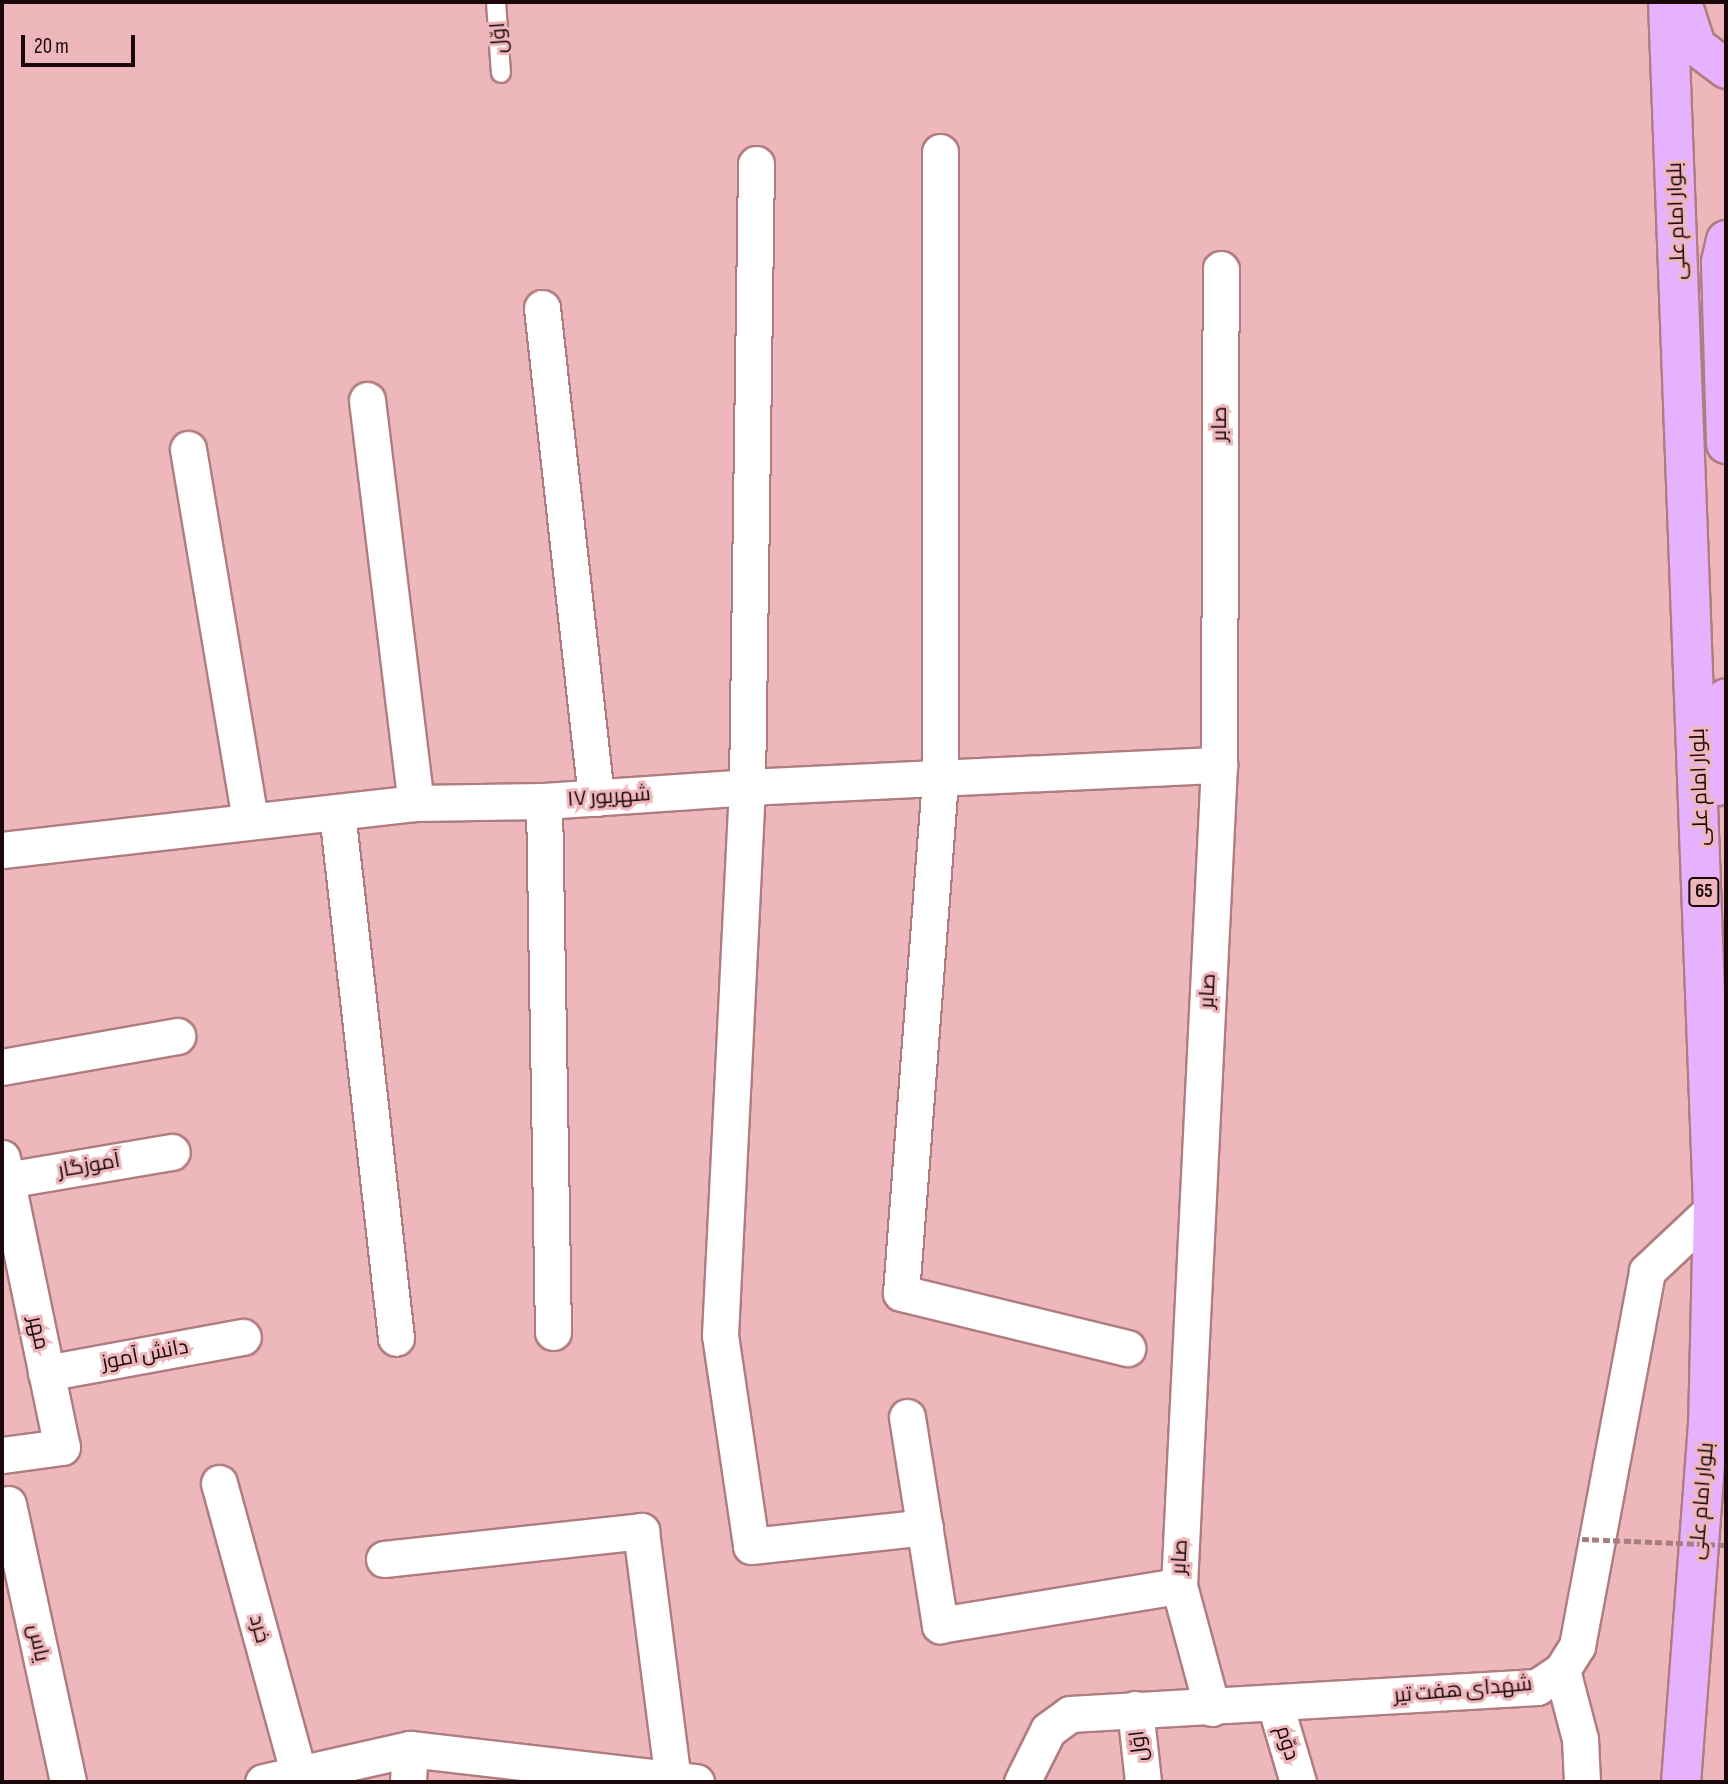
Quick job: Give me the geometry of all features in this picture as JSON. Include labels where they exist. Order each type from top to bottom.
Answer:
[{"type":"highway","name":"بلوار امام علی","points":[[1668,2],[1704,893],[1713,1209],[1709,1424],[1681,1782]]},
{"type":"highway","points":[[1682,2],[1696,46],[1726,69]]},
{"type":"highway","points":[[1726,240],[1721,262],[1726,444]]},
{"type":"highway","points":[[1704,893],[1726,698]]},
{"type":"street","points":[[940,152],[940,780],[901,1293],[1127,1349]]},
{"type":"street","points":[[756,164],[747,787],[720,1335],[751,1546],[925,1527]]},
{"type":"street","name":"صابر","points":[[1212,1708],[1178,1586],[1219,765],[1221,270]]},
{"type":"street","points":[[542,308],[596,798]]},
{"type":"street","points":[[368,400],[416,803]]},
{"type":"street","points":[[188,449],[250,819]]},
{"type":"street","name":"۱۷ شهریور","points":[[2,850],[250,819],[416,803],[544,801],[747,787],[1219,765]]},
{"type":"street","points":[[544,801],[553,1332]]},
{"type":"street","points":[[337,812],[396,1338]]},
{"type":"street","points":[[2,1067],[177,1036]]},
{"type":"street","name":"آموزگار","points":[[4,1169],[172,1152]]},
{"type":"street","name":"مهر","points":[[2,1455],[62,1447],[4,1169]]},
{"type":"street","name":"شهدای هفت تیر","points":[[1027,1777],[1048,1730],[1070,1714],[1135,1709],[1212,1708],[1537,1687],[1562,1670],[1577,1646],[1647,1271],[1713,1209]]},
{"type":"street","name":"دانش آموز","points":[[46,1373],[243,1337]]},
{"type":"street","points":[[907,1418],[940,1625],[1178,1586]]},
{"type":"street","name":"خرد","points":[[219,1483],[299,1775]]},
{"type":"street","name":"یاس","points":[[8,1504],[68,1782]]},
{"type":"street","points":[[263,1782],[299,1775],[409,1766],[681,1781],[641,1531],[384,1559]]},
{"type":"street","points":[[1562,1670],[1580,1740],[1582,1782]]},
{"type":"street","name":"دوّم","points":[[1275,1704],[1298,1782]]},
{"type":"street","name":"اوّل","points":[[1135,1709],[1143,1782]]},
{"type":"lane","name":"اوّل","points":[[496,2],[501,73]]},
{"type":"path","points":[[1582,1539],[1726,1545]]}]
